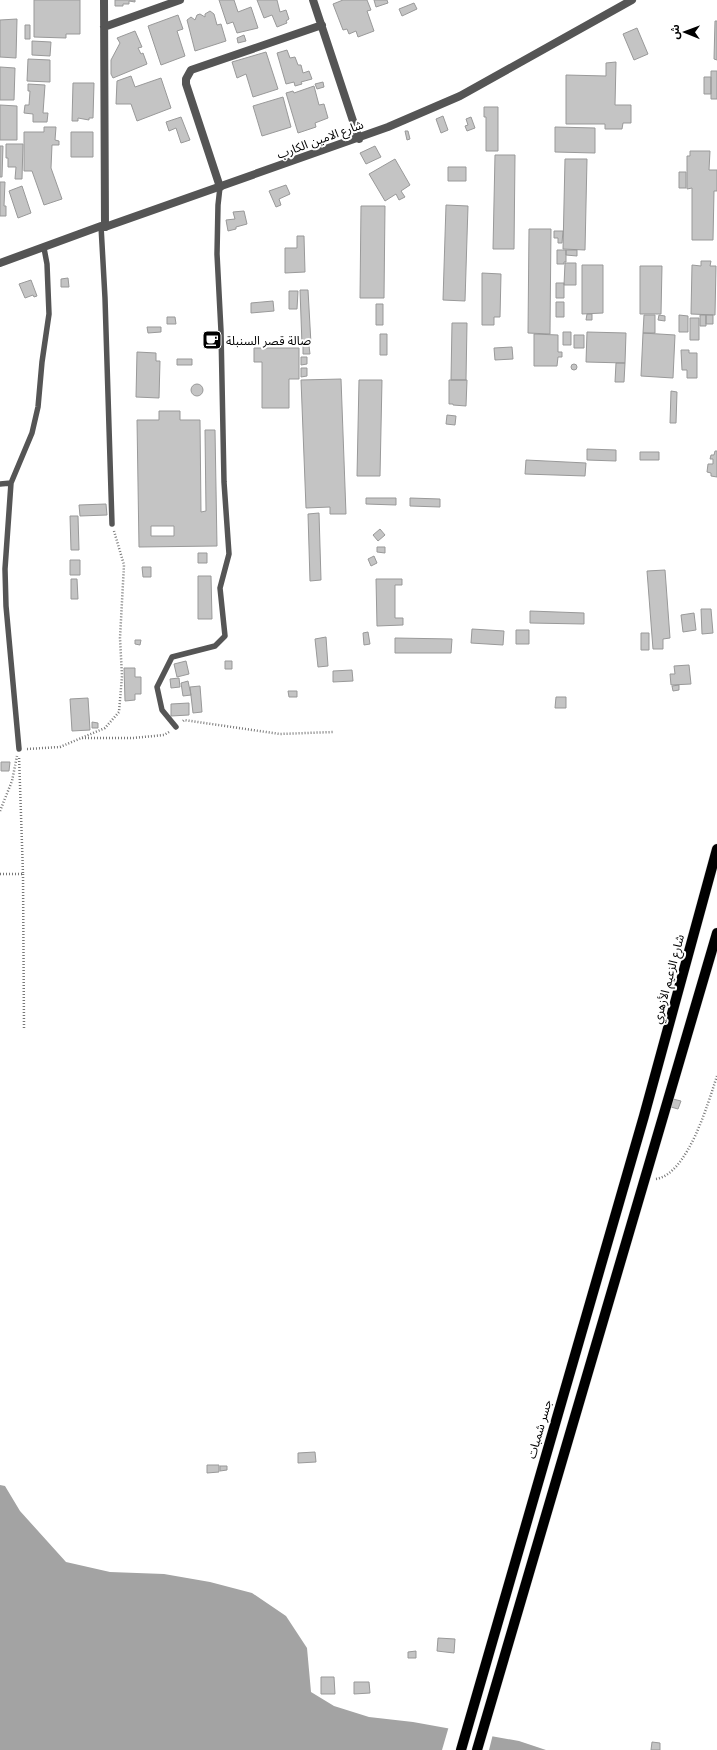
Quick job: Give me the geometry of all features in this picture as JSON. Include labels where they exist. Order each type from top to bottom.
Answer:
[{"type":"main road","name":"شارع الزعيم الأزهري","points":[[644,1116],[717,849]]},
{"type":"main road","points":[[477,1750],[717,933]]},
{"type":"main road","name":"جسر شمبات","points":[[461,1750],[644,1116]]},
{"type":"street","points":[[103,226],[104,0]]},
{"type":"street","points":[[104,27],[180,0]]},
{"type":"street","points":[[313,0],[359,139]]},
{"type":"street","name":"شارع الامين الكارب","points":[[0,263],[103,226],[359,139],[460,96],[630,0]]},
{"type":"street","points":[[220,187],[186,84],[186,79],[191,70],[322,25]]},
{"type":"lane","points":[[176,726],[162,710],[157,687],[172,657],[215,646],[224,636],[220,588],[229,554],[224,482],[221,331],[217,254],[220,187]]},
{"type":"lane","points":[[103,226],[112,524]]},
{"type":"lane","points":[[19,749],[6,606],[6,569],[12,483],[32,433],[38,407],[42,362],[49,314],[47,264],[44,248]]},
{"type":"lane","points":[[0,484],[12,483]]},
{"type":"path","points":[[19,749],[60,747],[105,728],[119,712],[122,676],[120,638],[124,566],[112,524]]},
{"type":"path","points":[[79,738],[134,738],[164,735],[184,720],[280,734],[333,732]]},
{"type":"path","points":[[0,811],[12,781],[19,749]]},
{"type":"path","points":[[19,749],[23,874],[24,1029]]},
{"type":"path","points":[[0,874],[23,874]]},
{"type":"path","points":[[643,1181],[660,1178],[666,1175],[672,1171],[682,1158],[697,1131],[717,1076]]},
{"type":"shaded area","points":[[0,1485],[5,1486],[20,1511],[66,1562],[110,1572],[164,1574],[210,1582],[252,1593],[286,1616],[307,1648],[311,1692],[334,1706],[369,1717],[413,1722],[519,1741],[546,1750],[0,1750]]},
{"type":"pier","points":[[449,1726],[493,1734],[489,1750],[442,1750]]},
{"type":"building","points":[[34,0],[80,0],[80,34],[66,34],[66,38],[34,37]]},
{"type":"building","points":[[115,0],[135,0],[135,2],[129,1],[129,4],[115,6]]},
{"type":"building","points":[[219,0],[234,0],[238,12],[251,7],[258,28],[237,33],[233,22],[227,24]]},
{"type":"building","points":[[257,0],[277,0],[280,12],[286,10],[289,19],[286,21],[287,23],[277,27],[272,15],[264,18]]},
{"type":"building","points":[[343,0],[367,0],[371,10],[367,11],[374,31],[358,37],[356,31],[349,34],[347,29],[343,30],[333,4]]},
{"type":"building","points":[[374,0],[387,0],[388,3],[376,7]]},
{"type":"building","points":[[414,3],[417,9],[402,16],[399,9]]},
{"type":"building","points":[[210,11],[214,14],[217,25],[221,24],[226,41],[195,51],[187,20],[191,17],[195,20],[197,15],[200,14],[205,17],[205,14]]},
{"type":"building","points":[[178,15],[183,29],[177,31],[185,56],[161,65],[148,26]]},
{"type":"building","points":[[17,19],[16,58],[0,57],[0,20]]},
{"type":"building","points":[[715,21],[717,21],[717,60],[714,59]]},
{"type":"building","points":[[25,25],[30,25],[30,39],[25,39]]},
{"type":"building","points":[[637,28],[648,54],[634,60],[623,34]]},
{"type":"building","points":[[135,31],[142,47],[138,48],[141,54],[143,53],[147,64],[113,78],[111,74],[111,60],[120,43],[117,38]]},
{"type":"building","points":[[244,35],[246,41],[238,43],[237,38]]},
{"type":"building","points":[[32,41],[51,42],[50,56],[32,55]]},
{"type":"building","points":[[287,50],[290,58],[295,57],[298,65],[301,65],[303,73],[309,71],[312,79],[301,82],[302,84],[295,86],[294,82],[286,84],[277,53]]},
{"type":"building","points":[[266,52],[278,89],[253,97],[246,74],[237,78],[232,62]]},
{"type":"building","points":[[28,59],[50,60],[50,82],[27,81]]},
{"type":"building","points":[[616,62],[615,105],[631,105],[631,123],[623,123],[622,129],[605,129],[605,124],[566,124],[566,75],[606,76],[606,63]]},
{"type":"building","points":[[0,67],[15,68],[14,100],[0,100]]},
{"type":"building","points":[[711,71],[717,71],[717,99],[711,99]]},
{"type":"building","points":[[131,76],[135,87],[161,78],[171,108],[137,121],[131,104],[116,104],[117,81]]},
{"type":"building","points":[[704,77],[711,77],[711,94],[704,94]]},
{"type":"building","points":[[323,82],[324,87],[317,89],[315,84]]},
{"type":"building","points":[[73,83],[94,83],[93,118],[89,118],[89,120],[78,118],[78,121],[72,121]]},
{"type":"building","points":[[28,84],[45,85],[43,113],[48,113],[47,122],[33,122],[33,114],[24,113],[25,105],[29,105],[30,91],[28,91]]},
{"type":"building","points":[[314,86],[319,105],[324,104],[328,118],[315,123],[316,127],[298,133],[286,93],[293,91],[294,93]]},
{"type":"building","points":[[283,97],[291,127],[262,136],[253,106]]},
{"type":"building","points":[[0,105],[17,106],[17,140],[0,140]]},
{"type":"building","points":[[484,107],[498,107],[498,151],[486,151],[486,117],[484,117]]},
{"type":"building","points":[[443,116],[448,130],[441,133],[436,119]]},
{"type":"building","points":[[181,117],[190,140],[181,143],[176,128],[169,131],[166,122]]},
{"type":"building","points":[[471,117],[475,128],[467,131],[465,126],[468,125],[466,119]]},
{"type":"building","points":[[44,127],[56,127],[55,140],[59,141],[59,145],[52,145],[51,168],[62,199],[44,205],[32,171],[24,171],[24,132],[44,132]]},
{"type":"building","points":[[555,127],[595,128],[595,153],[555,152]]},
{"type":"building","points":[[405,131],[408,131],[410,139],[407,140]]},
{"type":"building","points":[[71,132],[93,132],[93,157],[71,157]]},
{"type":"building","points":[[6,144],[23,144],[22,179],[15,179],[16,167],[8,167],[8,158],[6,158]]},
{"type":"building","points":[[0,146],[3,146],[2,177],[0,177]]},
{"type":"building","points":[[375,146],[381,157],[366,164],[360,153]]},
{"type":"building","points":[[690,151],[710,151],[709,170],[717,170],[717,191],[714,191],[713,240],[692,240],[692,188],[687,189],[687,156],[690,156]]},
{"type":"building","points":[[495,155],[515,155],[514,249],[493,249]]},
{"type":"building","points":[[395,159],[410,185],[401,191],[405,197],[399,200],[396,194],[385,201],[369,174]]},
{"type":"building","points":[[565,159],[587,159],[585,250],[563,249]]},
{"type":"building","points":[[448,167],[466,167],[466,181],[448,181]]},
{"type":"building","points":[[679,172],[686,172],[686,188],[679,188]]},
{"type":"building","points":[[0,182],[5,182],[4,206],[6,206],[6,216],[0,216]]},
{"type":"building","points":[[286,185],[290,194],[279,199],[281,205],[276,207],[269,191]]},
{"type":"building","points":[[22,186],[31,213],[18,218],[9,191]]},
{"type":"building","points":[[446,205],[468,206],[465,301],[443,300]]},
{"type":"building","points":[[361,206],[385,206],[384,298],[360,298]]},
{"type":"building","points":[[244,211],[247,224],[228,231],[226,220],[235,219],[233,212]]},
{"type":"building","points":[[529,229],[551,229],[550,334],[528,333]]},
{"type":"building","points":[[554,231],[563,231],[562,243],[558,243],[558,238],[554,238]]},
{"type":"building","points":[[297,236],[304,236],[305,272],[285,273],[285,248],[297,248]]},
{"type":"building","points":[[557,250],[566,250],[566,262],[564,262],[564,264],[557,264]]},
{"type":"building","points":[[566,250],[577,250],[577,256],[566,255]]},
{"type":"building","points":[[701,261],[711,261],[710,266],[716,266],[715,315],[691,314],[692,265],[701,266]]},
{"type":"building","points":[[565,263],[576,263],[576,285],[564,285]]},
{"type":"building","points":[[582,265],[603,265],[603,313],[582,314]]},
{"type":"building","points":[[640,266],[662,266],[661,314],[640,314]]},
{"type":"building","points":[[482,273],[501,274],[500,317],[494,317],[494,325],[482,325]]},
{"type":"building","points":[[68,278],[69,287],[61,287],[61,279]]},
{"type":"building","points":[[31,280],[37,296],[34,297],[33,295],[25,298],[19,284]]},
{"type":"building","points":[[556,283],[564,283],[564,298],[556,298]]},
{"type":"building","points":[[300,290],[308,290],[311,344],[302,345]]},
{"type":"building","points":[[289,291],[298,291],[297,309],[289,309]]},
{"type":"building","points":[[273,301],[274,311],[251,313],[251,303]]},
{"type":"building","points":[[556,302],[564,302],[564,317],[556,317]]},
{"type":"building","points":[[376,304],[383,304],[383,325],[376,325]]},
{"type":"building","points":[[587,314],[592,314],[592,320],[586,320]]},
{"type":"building","points":[[644,315],[655,315],[655,333],[643,333]]},
{"type":"building","points":[[659,315],[665,316],[665,321],[658,320]]},
{"type":"building","points":[[679,315],[688,316],[688,332],[679,332]]},
{"type":"building","points":[[700,315],[706,315],[706,326],[700,326]]},
{"type":"building","points":[[706,315],[713,315],[713,324],[706,324]]},
{"type":"building","points":[[167,317],[175,317],[176,324],[167,324]]},
{"type":"building","points":[[690,318],[699,318],[699,340],[690,340]]},
{"type":"building","points":[[452,323],[467,323],[466,380],[451,380]]},
{"type":"building","points":[[147,327],[161,327],[161,332],[148,333]]},
{"type":"building","points":[[563,332],[571,332],[571,345],[563,345]]},
{"type":"building","points":[[587,332],[626,333],[625,363],[586,362]]},
{"type":"building","points":[[643,333],[675,335],[673,378],[641,376]]},
{"type":"building","points":[[380,334],[387,334],[387,355],[380,355]]},
{"type":"building","points":[[534,334],[558,335],[558,352],[562,352],[562,357],[558,357],[557,366],[534,366]]},
{"type":"building","points":[[574,335],[584,335],[584,348],[574,348]]},
{"type":"building","points":[[303,346],[309,346],[310,354],[303,354]]},
{"type":"building","points":[[512,347],[513,359],[495,360],[494,348]]},
{"type":"building","points":[[254,348],[299,348],[299,379],[289,379],[289,408],[262,408],[262,362],[254,362]]},
{"type":"building","points":[[681,350],[689,350],[689,353],[697,353],[697,378],[687,378],[687,370],[682,370]]},
{"type":"building","points":[[137,352],[156,353],[156,361],[160,361],[159,398],[136,397]]},
{"type":"building","points":[[301,357],[307,357],[307,364],[301,365]]},
{"type":"building","points":[[177,359],[192,359],[192,365],[177,365]]},
{"type":"building","points":[[616,363],[625,363],[624,382],[615,382]]},
{"type":"building","points":[[574,364],[577,367],[574,370],[571,367]]},
{"type":"building","points":[[301,368],[307,368],[307,376],[301,377]]},
{"type":"building","points":[[341,379],[346,514],[330,514],[330,507],[306,508],[301,380]]},
{"type":"building","points":[[359,380],[382,380],[380,476],[357,476]]},
{"type":"building","points":[[449,380],[467,380],[466,406],[449,404]]},
{"type":"building","points":[[199,384],[202,385],[202,395],[195,396],[192,395],[191,388],[192,385]]},
{"type":"building","points":[[671,391],[677,392],[676,423],[670,423]]},
{"type":"building","points":[[159,411],[180,411],[180,420],[200,420],[201,512],[206,511],[205,430],[215,430],[217,546],[139,547],[137,420],[159,420]],"holes":[[[151,526],[174,526],[174,536],[151,536]]]},
{"type":"building","points":[[447,415],[456,416],[455,425],[446,424]]},
{"type":"building","points":[[587,449],[616,450],[616,461],[587,460]]},
{"type":"building","points":[[715,451],[717,451],[717,477],[711,476],[711,473],[707,472],[708,464],[713,464],[713,459],[710,459],[711,455],[714,455]]},
{"type":"building","points":[[640,452],[659,452],[659,460],[640,460]]},
{"type":"building","points":[[526,460],[586,463],[585,476],[525,474]]},
{"type":"building","points":[[366,498],[396,498],[396,505],[366,504]]},
{"type":"building","points":[[410,498],[440,499],[440,507],[410,506]]},
{"type":"building","points":[[106,504],[107,515],[80,516],[79,505]]},
{"type":"building","points":[[319,513],[321,580],[310,581],[308,514]]},
{"type":"building","points":[[70,516],[78,516],[79,550],[71,550]]},
{"type":"building","points":[[380,529],[385,535],[378,541],[373,535]]},
{"type":"building","points":[[377,547],[385,547],[385,553],[377,552]]},
{"type":"building","points":[[198,553],[207,553],[207,563],[198,563]]},
{"type":"building","points":[[374,556],[377,563],[371,566],[368,559]]},
{"type":"building","points":[[70,560],[80,560],[80,575],[70,575]]},
{"type":"building","points":[[142,567],[151,567],[151,577],[143,577]]},
{"type":"building","points":[[665,570],[670,638],[663,639],[663,649],[653,649],[647,571]]},
{"type":"building","points":[[198,576],[211,576],[212,619],[198,619]]},
{"type":"building","points":[[71,579],[77,579],[78,599],[71,599]]},
{"type":"building","points":[[376,579],[402,579],[402,585],[395,585],[395,618],[403,618],[403,625],[377,626]]},
{"type":"building","points":[[701,609],[711,609],[713,633],[702,634]]},
{"type":"building","points":[[530,611],[584,613],[584,624],[530,623]]},
{"type":"building","points":[[694,613],[696,630],[683,632],[681,615]]},
{"type":"building","points":[[472,629],[504,631],[503,645],[471,643]]},
{"type":"building","points":[[516,630],[529,630],[529,644],[516,644]]},
{"type":"building","points":[[368,632],[370,644],[364,645],[363,633]]},
{"type":"building","points":[[641,633],[649,633],[649,650],[641,650]]},
{"type":"building","points":[[326,637],[328,666],[318,667],[315,639]]},
{"type":"building","points":[[395,638],[452,639],[451,653],[395,653]]},
{"type":"building","points":[[135,640],[141,640],[140,645],[135,644]]},
{"type":"building","points":[[186,661],[189,674],[177,677],[174,664]]},
{"type":"building","points":[[225,661],[232,661],[232,669],[225,669]]},
{"type":"building","points":[[689,665],[691,684],[671,685],[670,674],[675,674],[674,666]]},
{"type":"building","points":[[124,668],[135,668],[135,677],[141,677],[141,694],[135,694],[135,700],[125,701]]},
{"type":"building","points":[[352,670],[353,681],[333,682],[333,671]]},
{"type":"building","points":[[179,678],[180,687],[171,688],[170,679]]},
{"type":"building","points":[[188,681],[191,695],[183,696],[181,683]]},
{"type":"building","points":[[679,685],[679,690],[673,691],[672,686]]},
{"type":"building","points":[[200,686],[202,712],[193,713],[190,687]]},
{"type":"building","points":[[288,691],[297,691],[297,697],[289,697]]},
{"type":"building","points":[[556,697],[566,697],[566,708],[555,708]]},
{"type":"building","points":[[88,698],[90,730],[72,731],[70,699]]},
{"type":"building","points":[[189,703],[189,715],[171,716],[171,704]]},
{"type":"building","points":[[92,722],[98,723],[98,728],[92,728]]},
{"type":"building","points":[[1,762],[10,762],[9,771],[1,771]]},
{"type":"building","points":[[673,1099],[681,1101],[678,1109],[671,1107]]},
{"type":"building","points":[[315,1452],[316,1462],[298,1463],[298,1453]]},
{"type":"building","points":[[207,1465],[219,1465],[219,1472],[207,1473]]},
{"type":"building","points":[[220,1466],[227,1466],[227,1470],[220,1471]]},
{"type":"building","points":[[438,1638],[455,1639],[454,1653],[437,1651]]},
{"type":"building","points":[[416,1651],[416,1658],[408,1658],[408,1652]]},
{"type":"building","points":[[321,1677],[334,1677],[335,1694],[321,1694]]},
{"type":"building","points":[[354,1682],[369,1682],[370,1693],[354,1694]]},
{"type":"building","points":[[652,1742],[660,1743],[660,1750],[651,1750]]},
{"type":"place","name":"صالة قصر السنبلة","points":[[212,340]]}]
